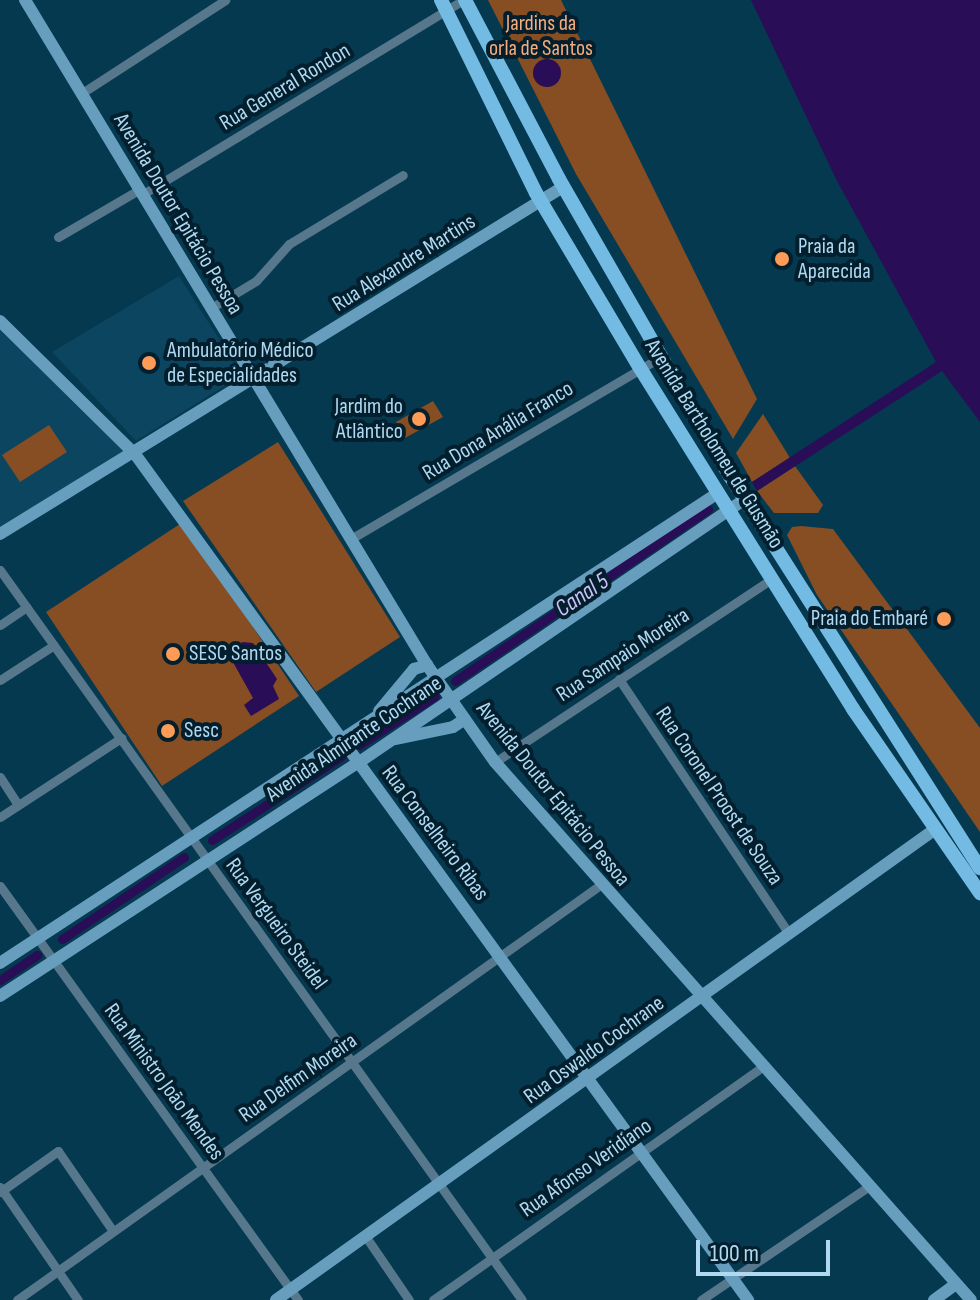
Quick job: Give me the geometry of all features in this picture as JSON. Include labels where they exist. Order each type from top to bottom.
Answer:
[{"type":"main road","name":"Avenida Doutor Epitácio Pessoa","points":[[25,0],[354,537],[427,665],[495,762],[600,885],[871,1185],[956,1284],[976,1299]]},
{"type":"main road","name":"Avenida Bartholomeu de Gusmão","points":[[464,0],[563,187],[744,500],[980,868]]},
{"type":"main road","name":"Avenida Bartholomeu de Gusmão","points":[[443,5],[541,201],[640,368],[934,830],[980,893]]},
{"type":"main road","name":"Rua Alexandre Martins","points":[[0,534],[256,380],[563,187]]},
{"type":"main road","name":"Rua Conselheiro Ribas","points":[[0,321],[135,454],[748,1300]]},
{"type":"main road","name":"Avenida Almirante Cochrane","points":[[0,996],[388,741],[444,689],[718,493]]},
{"type":"main road","name":"Avenida Almirante Cochrane","points":[[0,963],[372,719],[444,689],[744,500]]},
{"type":"main road","points":[[372,719],[414,669],[427,665]]},
{"type":"main road","points":[[388,741],[453,727],[465,719]]},
{"type":"main road","name":"Rua Oswaldo Cochrane","points":[[276,1300],[294,1295],[366,1237],[590,1080],[934,830]]},
{"type":"main road","points":[[934,1300],[956,1284]]},
{"type":"street","points":[[82,93],[225,0]]},
{"type":"street","name":"Rua General Rondon","points":[[58,237],[141,192],[443,5],[464,0]]},
{"type":"street","points":[[211,308],[256,281],[289,244],[403,175]]},
{"type":"street","name":"Rua Dona Anália Franco","points":[[354,537],[661,357]]},
{"type":"street","name":"Rua Vergueiro Steidel","points":[[0,570],[522,1300]]},
{"type":"street","name":"Rua Sampaio Moreira","points":[[495,762],[772,579]]},
{"type":"street","points":[[0,625],[27,607]]},
{"type":"street","points":[[0,680],[54,645]]},
{"type":"street","name":"Rua Coronel Proost de Souza","points":[[619,679],[789,934]]},
{"type":"street","points":[[0,817],[121,738]]},
{"type":"street","points":[[0,777],[18,805]]},
{"type":"street","name":"Rua Delfim Moreira","points":[[17,1300],[600,885]]},
{"type":"street","name":"Rua Ministro João Mendes","points":[[0,886],[294,1295]]},
{"type":"street","name":"Rua Afonso Veridiano","points":[[433,1300],[762,1067]]},
{"type":"street","points":[[78,1300],[1,1190],[58,1151],[113,1231]]},
{"type":"street","points":[[701,1300],[871,1185]]},
{"type":"street","points":[[366,1237],[409,1300]]},
{"type":"shaded area","points":[[751,0],[980,0],[980,422],[942,371],[757,491],[752,482],[936,362],[836,179]]},
{"type":"shaded area","points":[[547,59],[557,63],[561,73],[557,83],[547,87],[537,83],[533,73],[537,63]]},
{"type":"shaded area","name":"Ambulatório Médico de Especialidades","points":[[179,276],[242,375],[136,441],[52,352]]},
{"type":"shaded area","points":[[0,328],[126,451],[0,533]]},
{"type":"shaded area","points":[[242,642],[253,643],[277,679],[273,686],[279,699],[251,716],[244,705],[253,698],[234,664]]},
{"type":"green space","name":"Jardins da orla de Santos","points":[[488,0],[561,0],[757,399],[733,439],[576,174]]},
{"type":"green space","name":"Jardim do Atlântico","points":[[433,401],[443,417],[405,438],[396,422]]},
{"type":"green space","points":[[763,414],[790,458],[752,482],[736,453]]},
{"type":"green space","points":[[49,425],[67,452],[20,482],[2,455]]},
{"type":"green space","points":[[278,442],[400,637],[316,692],[183,501]]},
{"type":"green space","points":[[795,466],[823,505],[818,513],[774,513],[757,491]]},
{"type":"green space","name":"SESC Santos","points":[[183,522],[299,696],[162,786],[46,612]]},
{"type":"green space","points":[[792,527],[833,529],[980,728],[980,832],[817,595],[787,535]]},
{"type":"waterway","name":"Canal 5","points":[[455,681],[708,509]]},
{"type":"waterway","name":"Canal 5","points":[[359,745],[435,696]]},
{"type":"waterway","name":"Canal 5","points":[[212,840],[342,756]]},
{"type":"waterway","name":"Canal 5","points":[[62,939],[184,857]]},
{"type":"waterway","name":"Canal 5","points":[[0,980],[37,955]]},
{"type":"place","name":"Praia da Aparecida","points":[[782,259]]},
{"type":"place","name":"Ambulatório Médico de Especialidades","points":[[149,363]]},
{"type":"place","name":"Jardim do Atlântico","points":[[419,419]]},
{"type":"place","name":"Praia do Embaré","points":[[944,619]]},
{"type":"place","name":"SESC Santos","points":[[173,654]]},
{"type":"place","name":"Sesc","points":[[168,731]]}]
